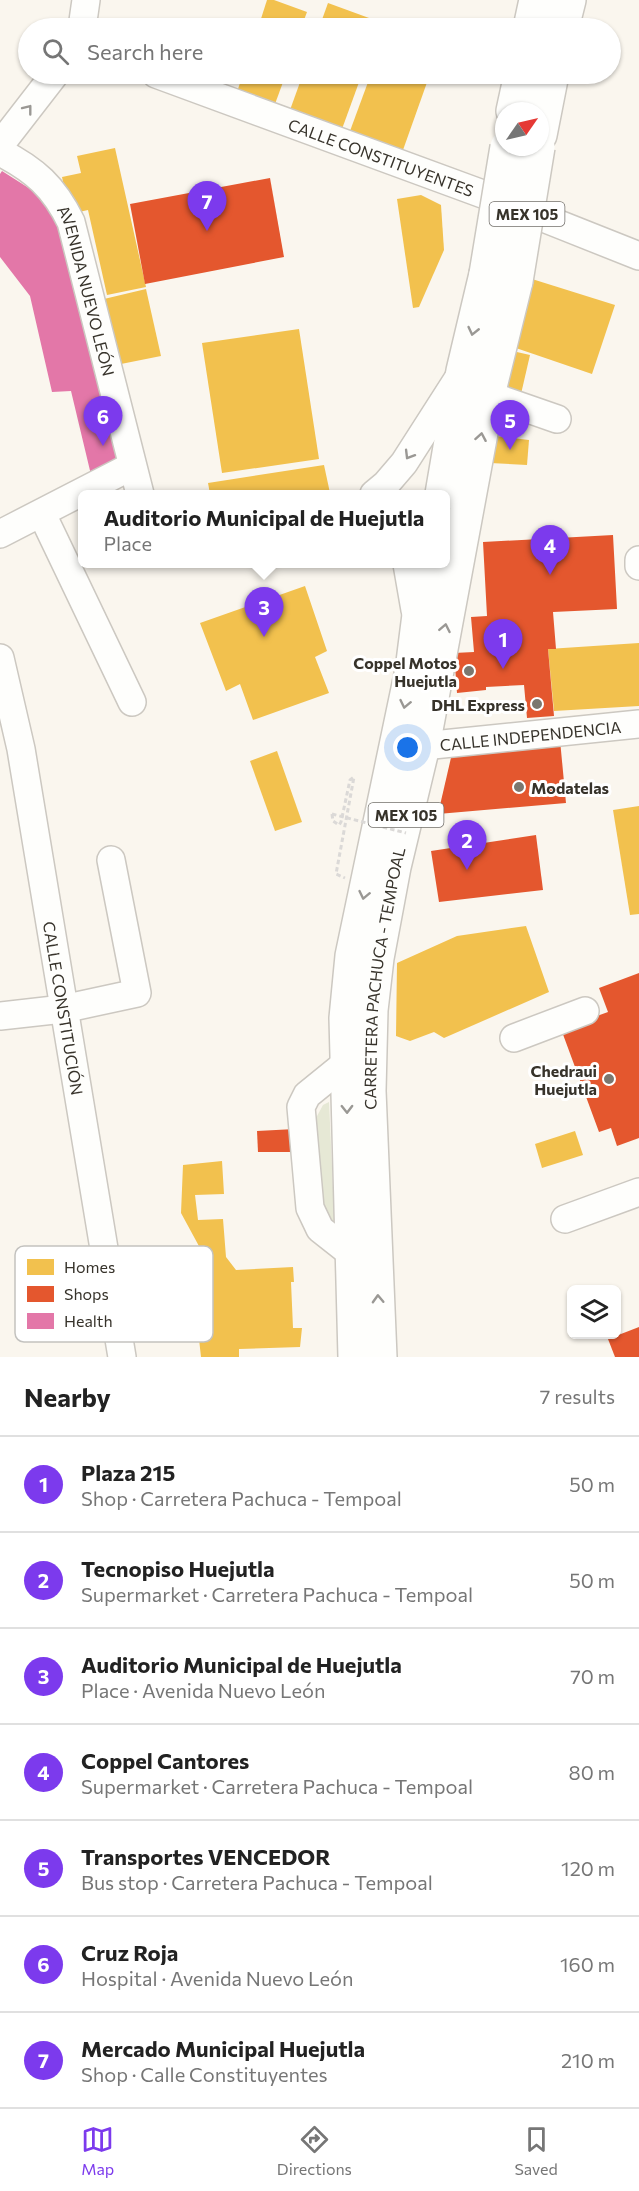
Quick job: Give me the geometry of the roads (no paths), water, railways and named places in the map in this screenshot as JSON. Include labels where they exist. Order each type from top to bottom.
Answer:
[{"type":"main road","points":[[532,18],[536,0]]},
{"type":"main road","points":[[564,18],[569,0]]},
{"type":"main road","name":"CARRETERA PACHUCA - TEMPOAL","points":[[523,84],[526,102]]},
{"type":"main road","name":"CARRETERA PACHUCA - TEMPOAL","points":[[539,102],[547,84]]},
{"type":"main road","name":"CARRETERA PACHUCA - TEMPOAL","points":[[452,505],[488,396],[501,278],[507,156]]},
{"type":"main road","name":"CARRETERA PACHUCA - TEMPOAL","points":[[450,522],[463,371],[501,278],[524,156]]},
{"type":"main road","name":"CARRETERA PACHUCA - TEMPOAL","points":[[355,1357],[365,1257],[369,1111],[358,1054],[346,1018],[352,956],[412,670],[427,568]]},
{"type":"main road","name":"CARRETERA PACHUCA - TEMPOAL","points":[[358,1054],[371,1010],[377,958],[394,867],[423,746],[444,568]]},
{"type":"main road","name":"CARRETERA PACHUCA - TEMPOAL","points":[[365,1257],[380,1357]]},
{"type":"street","points":[[0,145],[47,84]]},
{"type":"street","name":"CALLE CONSTITUYENTES","points":[[183,84],[488,196],[639,256]]},
{"type":"street","name":"AVENIDA NUEVO LEÓN","points":[[0,152],[20,162],[40,177],[59,198],[71,222],[139,490]]},
{"type":"street","points":[[379,490],[404,463],[463,371]]},
{"type":"street","points":[[488,396],[557,419]]},
{"type":"street","points":[[87,490],[132,466]]},
{"type":"street","points":[[0,534],[78,495]]},
{"type":"street","points":[[42,514],[132,702]]},
{"type":"street","points":[[639,560],[639,566]]},
{"type":"street","points":[[408,568],[417,626]]},
{"type":"street","name":"CALLE CONSTITUCIÓN","points":[[0,658],[10,741],[63,1009],[103,1246]]},
{"type":"street","name":"CALLE INDEPENDENCIA","points":[[423,746],[639,724]]},
{"type":"street","points":[[0,1016],[63,1009],[137,993],[111,860]]},
{"type":"street","points":[[514,1038],[585,1011]]},
{"type":"street","points":[[358,1054],[307,1095],[301,1107],[310,1208],[320,1229],[365,1257]]},
{"type":"street","points":[[565,1220],[639,1192]]},
{"type":"street","name":"CALLE CONSTITUCIÓN","points":[[119,1342],[122,1357]]},
{"type":"place","name":"Mercado Municipal Huejutla","points":[[207,231]]},
{"type":"place","name":"Cruz Roja","points":[[103,446]]},
{"type":"place","name":"Transportes VENCEDOR","points":[[510,450]]},
{"type":"place","name":"Coppel Cantores","points":[[550,575]]},
{"type":"place","name":"Auditorio Municipal de Huejutla","points":[[264,637]]},
{"type":"place","name":"Plaza 215","points":[[503,669]]},
{"type":"place","name":"Coppel Motos Huejutla","points":[[469,671]]},
{"type":"place","name":"DHL Express","points":[[537,704]]},
{"type":"place","name":"Modatelas","points":[[519,787]]},
{"type":"place","name":"Tecnopiso Huejutla","points":[[467,870]]},
{"type":"place","name":"Chedraui Huejutla","points":[[609,1079]]}]
